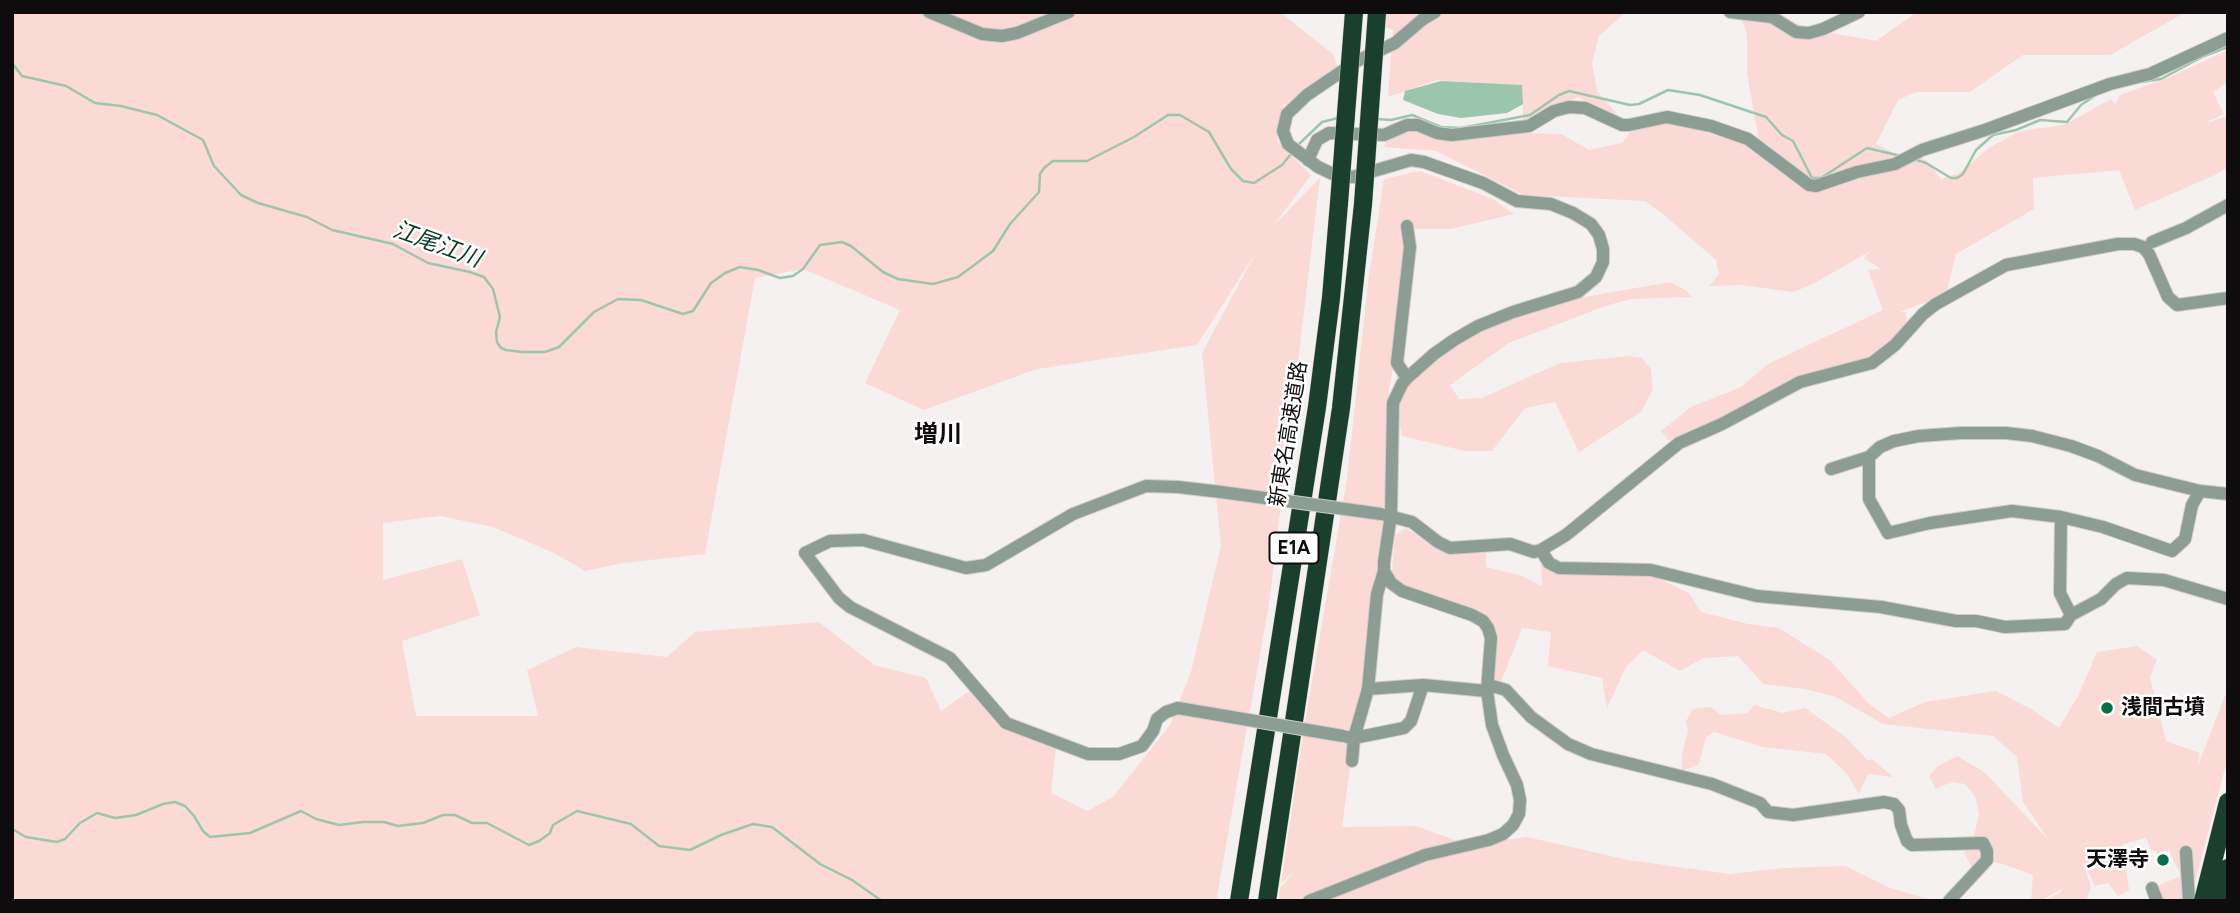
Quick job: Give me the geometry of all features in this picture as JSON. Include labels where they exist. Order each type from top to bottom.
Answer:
[{"type":"highway","name":"新東名高速道路","points":[[1240,896],[1317,407],[1331,298],[1354,12]]},
{"type":"highway","name":"E1A","points":[[1267,901],[1341,408],[1363,204],[1377,12]]},
{"type":"highway","points":[[2203,901],[2228,802]]},
{"type":"highway","points":[[2220,901],[2228,867]]},
{"type":"street","points":[[929,12],[982,34],[1002,36],[1017,33],[1069,12]]},
{"type":"street","points":[[1352,761],[1349,737],[1368,689],[1377,594],[1384,571],[1393,403],[1402,384],[1434,354],[1478,326],[1578,292],[1596,277],[1603,261],[1599,235],[1591,224],[1551,204],[1517,201],[1483,183],[1411,160],[1353,177],[1335,175],[1308,160],[1288,144],[1283,131],[1287,114],[1307,95],[1357,61],[1395,43],[1423,19],[1436,12]]},
{"type":"street","points":[[1730,12],[1772,16],[1796,32],[1810,33],[1860,12]]},
{"type":"street","points":[[1308,160],[1317,140],[1329,133],[1384,135],[1407,125],[1418,125],[1437,133],[1452,135],[1513,129],[1529,127],[1554,111],[1569,107],[1591,110],[1622,125],[1667,117],[1711,127],[1748,139],[1809,185],[1816,186],[1900,161],[2110,84],[2150,75],[2228,38]]},
{"type":"street","points":[[2152,242],[2186,228],[2228,205]]},
{"type":"street","points":[[1407,226],[1410,247],[1397,363],[1407,378]]},
{"type":"street","points":[[1423,685],[1411,722],[1404,728],[1349,737],[1178,708],[1157,719],[1153,731],[1142,746],[1119,754],[1087,754],[1006,723],[950,657],[850,607],[839,598],[805,553],[830,541],[863,540],[966,568],[986,565],[1073,514],[1146,486],[1221,492],[1386,515],[1412,522],[1450,548],[1510,544],[1534,552],[1566,535],[1679,443],[1722,424],[1800,382],[1872,363],[1895,345],[1923,314],[1936,304],[2006,265],[2118,244],[2134,244],[2143,247],[2149,254],[2168,297],[2178,305],[2228,298]]},
{"type":"street","points":[[1831,469],[1869,457],[1880,447],[1919,436],[1961,433],[2032,436],[2098,456],[2135,475],[2200,491],[2228,494]]},
{"type":"street","points":[[1869,457],[1868,499],[1888,533],[1930,523],[2012,511],[2061,517],[2103,527],[2172,551],[2185,539],[2192,505],[2200,491]]},
{"type":"street","points":[[2061,517],[2060,593],[2071,615]]},
{"type":"street","points":[[1541,550],[1549,563],[1559,568],[1651,570],[1757,596],[1881,607],[2005,627],[2065,624],[2071,615],[2101,599],[2116,584],[2127,578],[2164,580],[2228,599]]},
{"type":"street","points":[[1309,901],[1424,855],[1489,840],[1503,834],[1513,825],[1518,814],[1520,800],[1517,785],[1492,725],[1488,688],[1491,638],[1488,628],[1483,621],[1472,615],[1402,591],[1391,583],[1384,571]]},
{"type":"street","points":[[1368,689],[1423,685],[1506,690],[1531,717],[1568,744],[1591,754],[1712,784],[1760,803],[1768,812],[1793,815],[1884,802],[1894,804],[1899,810],[1907,841],[1912,845],[1983,843],[1987,860],[1950,901]]},
{"type":"street","points":[[2186,852],[2189,901]]},
{"type":"street","points":[[2152,888],[2157,901]]},
{"type":"shaded area","points":[[12,12],[1280,12],[1334,55],[1338,70],[1283,106],[1277,141],[1311,175],[1273,226],[1320,178],[1269,604],[1217,896],[1220,901],[12,901]],"holes":[[[1256,252],[1202,353],[1221,546],[1191,672],[1170,725],[1113,797],[1087,811],[1051,793],[1056,747],[1006,723],[971,690],[941,711],[926,678],[874,665],[819,622],[695,632],[667,657],[576,647],[527,670],[538,716],[416,716],[402,641],[480,615],[462,559],[383,580],[383,523],[440,516],[493,527],[556,554],[585,571],[623,563],[705,554],[755,278],[803,269],[900,310],[865,383],[924,410],[1037,369],[1197,345]]]},
{"type":"shaded area","points":[[1384,12],[1626,12],[1599,36],[1592,63],[1597,91],[1620,118],[1608,115],[1578,97],[1523,122],[1522,86],[1437,80],[1388,97],[1393,30],[1382,26]]},
{"type":"shaded area","points":[[1917,12],[2186,12],[2110,55],[2023,55],[1970,92],[1916,92],[1898,100],[1876,144],[1892,152],[1926,160],[1941,179],[1959,173],[1989,148],[2020,131],[2064,125],[2111,99],[2115,105],[2120,95],[2170,77],[2228,50],[2228,82],[2213,92],[2224,114],[2203,124],[2228,116],[2228,167],[2135,210],[2119,170],[2033,178],[2034,209],[1956,254],[1946,295],[1899,312],[1906,312],[1907,324],[1884,350],[1863,363],[1669,441],[1661,431],[1691,407],[1741,387],[1768,364],[1883,310],[1868,270],[1881,269],[1864,258],[1870,251],[1813,284],[1793,292],[1742,285],[1709,286],[1719,274],[1716,260],[1645,201],[1524,195],[1436,151],[1384,147],[1387,139],[1416,130],[1561,134],[1589,150],[1622,143],[1630,132],[1669,121],[1748,145],[1815,193],[1801,173],[1759,141],[1747,73],[1747,35],[1742,19],[1876,41]]},
{"type":"shaded area","points":[[1441,81],[1522,85],[1523,104],[1507,113],[1461,118],[1438,114],[1403,100],[1405,91]]},
{"type":"shaded area","points":[[1420,171],[1493,199],[1514,214],[1451,229],[1409,229],[1404,301],[1389,391],[1385,512],[1342,827],[1416,826],[1468,845],[1527,837],[1628,860],[1729,874],[1784,868],[1845,866],[1890,888],[1936,901],[1279,901],[1280,888],[1294,872],[1281,883],[1305,722],[1347,479],[1368,282],[1384,179]]},
{"type":"shaded area","points":[[1670,282],[1687,291],[1691,297],[1631,299],[1605,306],[1509,343],[1450,385],[1459,399],[1482,398],[1560,363],[1629,356],[1642,358],[1651,369],[1653,389],[1641,412],[1579,452],[1555,402],[1525,408],[1492,451],[1465,451],[1402,436],[1395,397],[1397,373],[1411,375],[1483,324],[1527,307]]},
{"type":"shaded area","points":[[1406,528],[1443,551],[1486,553],[1486,567],[1522,576],[1542,586],[1541,563],[1563,572],[1649,574],[1689,593],[1701,612],[1748,624],[1779,628],[1831,661],[1868,703],[1889,718],[1925,702],[1996,691],[2031,709],[2059,728],[2078,696],[2097,652],[2137,646],[2157,660],[2150,677],[2166,741],[2200,753],[2197,768],[2228,688],[2228,757],[2190,901],[2157,901],[2152,888],[2181,876],[2169,850],[2158,854],[2151,850],[2146,838],[2123,844],[2129,890],[2118,896],[2108,883],[2095,886],[2083,862],[2091,887],[2086,901],[2044,901],[2061,892],[2061,889],[2041,901],[2031,901],[2033,875],[1997,862],[1972,867],[1964,853],[1974,836],[1979,814],[1975,796],[1965,784],[1951,782],[1936,789],[1929,776],[1938,766],[1957,756],[1984,772],[2048,839],[2023,802],[2017,757],[1993,736],[1883,724],[1836,697],[1805,689],[1763,684],[1738,656],[1703,658],[1680,671],[1643,650],[1626,667],[1607,708],[1602,678],[1548,666],[1551,632],[1522,628],[1501,682],[1495,682],[1489,664],[1489,624],[1391,583],[1395,535]]},
{"type":"shaded area","points":[[1754,705],[1783,713],[1805,708],[1847,738],[1868,761],[1872,759],[1893,777],[1868,774],[1859,794],[1847,774],[1826,754],[1763,747],[1714,732],[1706,737],[1699,764],[1682,771],[1682,754],[1688,731],[1686,721],[1693,709],[1711,707],[1721,715],[1747,713]]},
{"type":"waterway","name":"江尾江川","points":[[2142,82],[2161,79],[2204,56],[2228,47]]},
{"type":"waterway","name":"江尾江川","points":[[12,63],[22,76],[66,86],[95,103],[157,115],[203,140],[214,166],[241,195],[258,203],[307,217],[332,230],[393,244],[428,263],[484,277],[493,289],[500,317],[496,332],[497,342],[501,348],[522,352],[545,352],[559,347],[594,312],[618,299],[641,300],[683,314],[693,311],[711,283],[740,267],[780,278],[793,276],[803,269],[820,245],[842,242],[883,272],[898,279],[933,284],[958,277],[993,251],[1010,224],[1039,192],[1040,174],[1053,161],[1087,161],[1134,137],[1168,115],[1180,115],[1209,132],[1231,169],[1243,181],[1254,183],[1282,165],[1292,153]]},
{"type":"waterway","name":"江尾江川","points":[[1376,119],[1391,120],[1412,115],[1441,127],[1461,128],[1530,115],[1569,91],[1630,105],[1639,104],[1668,90],[1700,95],[1766,117],[1782,135],[1793,141],[1812,178],[1821,178],[1867,148],[1901,156]]},
{"type":"waterway","name":"江尾江川","points":[[1914,159],[1951,178],[1957,178],[1963,174],[1976,150],[1993,135],[2016,130],[2040,120],[2067,122],[2081,105],[2096,95]]},
{"type":"waterway","name":"江尾江川","points":[[1298,145],[1322,122],[1338,118]]},
{"type":"waterway","points":[[12,829],[26,837],[57,842],[65,839],[80,823],[97,813],[115,818],[136,815],[175,802],[185,806],[210,837],[250,833],[301,811],[316,819],[339,825],[384,822],[398,826],[423,823],[443,815],[455,815],[472,823],[487,823],[529,845],[539,841],[550,833],[553,825],[577,811],[631,824],[659,846],[690,850],[753,824],[772,827],[820,864],[852,880],[882,901]]},
{"type":"place","name":"浅間古墳","points":[[2107,708]]},
{"type":"place","name":"天澤寺","points":[[2163,860]]},
{"type":"district","name":"増川","points":[[938,435]]}]
